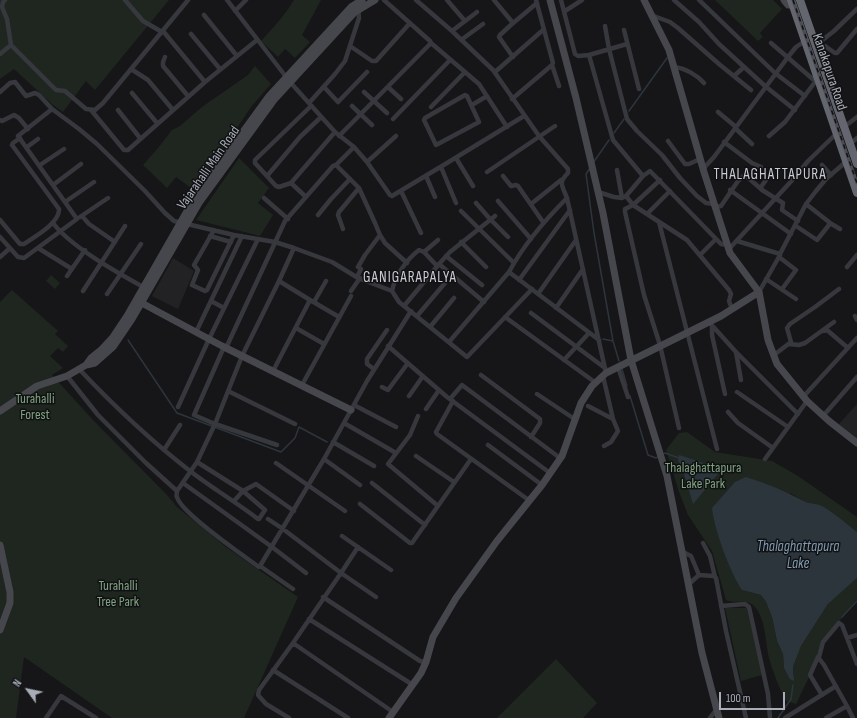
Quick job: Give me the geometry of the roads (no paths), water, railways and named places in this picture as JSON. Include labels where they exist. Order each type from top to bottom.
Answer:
[{"type":"highway","name":"Kanakapura Road","points":[[801,1],[856,161]]},
{"type":"highway","name":"Kanakapura Road","points":[[791,2],[805,41],[816,80],[857,193]]},
{"type":"street","points":[[5,0],[2,7],[7,19],[11,45],[56,90],[66,91],[86,108],[91,110],[124,150],[128,150],[188,96],[257,40]]},
{"type":"street","points":[[124,0],[143,21],[162,32],[205,82]]},
{"type":"street","points":[[91,110],[98,108],[188,0]]},
{"type":"street","points":[[226,0],[321,117],[339,136],[354,147],[392,196],[524,116]]},
{"type":"street","points":[[235,11],[246,0]]},
{"type":"street","name":"Vajarahalli Main Road","points":[[0,410],[37,386],[68,376],[83,367],[95,363],[113,347],[125,331],[138,302],[183,223],[289,79],[358,3],[375,0]]},
{"type":"street","points":[[384,0],[430,41],[431,44],[479,84],[507,126]]},
{"type":"street","points":[[416,0],[452,31],[495,72],[512,99],[539,136],[568,169],[568,173],[561,180],[531,204]]},
{"type":"street","points":[[447,0],[465,21]]},
{"type":"street","points":[[494,0],[512,24]]},
{"type":"street","points":[[550,0],[592,165],[632,360],[667,476],[702,653],[720,718]]},
{"type":"street","points":[[561,0],[576,55],[589,55],[627,44]]},
{"type":"street","points":[[565,11],[582,0]]},
{"type":"street","points":[[644,0],[669,50],[703,169],[730,253],[759,292],[768,340],[777,364],[805,399],[823,416],[857,443]]},
{"type":"street","points":[[674,0],[699,22],[719,44],[744,67],[795,110]]},
{"type":"street","points":[[699,0],[776,74],[805,96]]},
{"type":"street","name":"Kanakapura Road","points":[[784,0],[788,5],[791,2]]},
{"type":"street","points":[[513,57],[500,35],[536,2],[553,63],[552,65],[560,86]]},
{"type":"street","points":[[335,132],[291,183],[279,187],[276,186],[255,163],[255,160],[310,104],[342,66],[359,18],[358,3]]},
{"type":"street","points":[[809,54],[857,9]]},
{"type":"street","points":[[452,31],[477,12]]},
{"type":"street","points":[[204,15],[237,56]]},
{"type":"street","points":[[651,15],[670,22],[752,90]]},
{"type":"street","points":[[350,46],[372,61],[376,61],[410,23]]},
{"type":"street","points":[[461,40],[483,24]]},
{"type":"street","points":[[604,26],[627,119],[662,155],[680,178],[697,196],[715,206],[721,206],[738,181],[745,175],[775,199],[783,203],[782,210],[817,240],[830,223]]},
{"type":"street","points":[[817,48],[825,46],[837,53],[857,29]]},
{"type":"street","points":[[495,72],[543,30]]},
{"type":"street","points":[[624,30],[639,89]]},
{"type":"street","points":[[191,34],[220,69]]},
{"type":"street","points":[[561,41],[571,38]]},
{"type":"street","points":[[703,169],[788,57],[796,47],[805,41]]},
{"type":"street","points":[[769,136],[782,127],[816,80],[771,43]]},
{"type":"street","points":[[339,136],[431,44]]},
{"type":"street","points":[[0,54],[11,45]]},
{"type":"street","points":[[589,55],[613,140],[643,176]]},
{"type":"street","points":[[165,56],[163,66],[188,96]]},
{"type":"street","points":[[393,119],[450,60]]},
{"type":"street","points":[[512,99],[552,65]]},
{"type":"street","points":[[674,67],[693,74],[704,83]]},
{"type":"street","points":[[734,76],[744,67]]},
{"type":"street","points":[[131,69],[148,80],[173,110]]},
{"type":"street","points":[[324,87],[337,101],[340,101],[367,72]]},
{"type":"street","points":[[431,107],[465,72]]},
{"type":"street","points":[[0,92],[10,83],[15,82],[26,96],[35,93],[39,95],[52,109],[79,128],[97,144],[174,221],[234,235],[276,242],[332,262],[358,278],[392,291]]},
{"type":"street","points":[[388,87],[401,99]]},
{"type":"street","points":[[364,92],[387,113]]},
{"type":"street","points":[[132,93],[157,123]]},
{"type":"street","points":[[465,95],[467,95],[472,105],[479,121],[478,123],[435,144],[424,120],[425,118],[465,95]]},
{"type":"street","points":[[472,105],[487,96]]},
{"type":"street","points":[[352,106],[372,125]]},
{"type":"street","points":[[52,109],[18,136],[77,219]]},
{"type":"street","points":[[118,110],[140,138]]},
{"type":"street","points":[[718,112],[752,144]]},
{"type":"street","points":[[0,120],[6,120],[14,115],[19,118],[28,129]]},
{"type":"street","points":[[267,176],[300,137],[321,117]]},
{"type":"street","points":[[844,127],[857,117]]},
{"type":"street","points":[[487,172],[555,126]]},
{"type":"street","points":[[728,247],[737,241],[808,161],[836,134]]},
{"type":"street","points":[[367,162],[396,136]]},
{"type":"street","points":[[0,220],[20,244],[24,244],[53,223],[59,214],[59,209],[12,145],[20,138]]},
{"type":"street","points":[[850,144],[857,138]]},
{"type":"street","points":[[27,147],[38,139]]},
{"type":"street","points":[[668,141],[686,164],[700,159]]},
{"type":"street","points":[[724,142],[752,163],[761,167]]},
{"type":"street","points":[[277,445],[215,424],[194,415],[288,218],[333,166],[336,165],[354,147]]},
{"type":"street","points":[[40,166],[64,149]]},
{"type":"street","points":[[456,158],[474,186]]},
{"type":"street","points":[[293,644],[391,715],[421,673],[426,662],[433,637],[456,598],[497,541],[542,485],[560,458],[576,420],[581,403],[604,372],[618,367],[660,345],[710,324],[759,292],[780,256],[806,204],[816,191],[845,162],[856,161]]},
{"type":"street","points":[[53,185],[81,164]]},
{"type":"street","points":[[336,165],[359,188],[385,244],[407,263]]},
{"type":"street","points":[[822,165],[831,175]]},
{"type":"street","points":[[441,167],[456,203]]},
{"type":"street","points":[[617,170],[624,197]]},
{"type":"street","points":[[624,197],[643,176],[650,171],[721,244],[728,247]]},
{"type":"street","points":[[426,176],[435,197]]},
{"type":"street","points":[[503,176],[509,185],[518,186],[543,222]]},
{"type":"street","points":[[318,215],[330,199],[350,179]]},
{"type":"street","points":[[561,180],[570,210],[599,340],[614,419],[618,431],[611,442],[604,446]]},
{"type":"street","points":[[660,180],[633,205],[625,209],[625,212],[644,295],[660,345],[679,428]]},
{"type":"street","points":[[761,188],[766,180]]},
{"type":"street","points":[[65,202],[94,182]]},
{"type":"street","points":[[291,183],[306,197]]},
{"type":"street","points":[[343,228],[338,215],[339,212],[359,188]]},
{"type":"street","points":[[401,191],[421,233]]},
{"type":"street","points":[[647,214],[670,191]]},
{"type":"street","points":[[731,191],[791,234]]},
{"type":"street","points":[[598,192],[624,197],[633,205],[687,240],[729,290],[729,301],[732,309]]},
{"type":"street","points":[[0,237],[21,258],[24,258],[108,198]]},
{"type":"street","points":[[264,198],[288,218]]},
{"type":"street","points":[[449,342],[509,272],[543,222],[567,198]]},
{"type":"street","points":[[498,201],[531,239]]},
{"type":"street","points":[[476,203],[508,237]]},
{"type":"street","points":[[806,204],[840,229]]},
{"type":"street","points":[[519,280],[570,210]]},
{"type":"street","points":[[461,211],[514,263]]},
{"type":"street","points":[[82,216],[89,224],[115,242]]},
{"type":"street","points":[[404,306],[446,256],[478,228],[495,216]]},
{"type":"street","points":[[659,222],[717,449]]},
{"type":"street","points":[[53,223],[60,232],[85,250],[146,289]]},
{"type":"street","points":[[83,291],[125,226]]},
{"type":"street","points":[[214,230],[194,265],[198,270],[192,284],[205,291],[207,290],[234,235]]},
{"type":"street","points":[[351,291],[361,269],[358,267],[380,235]]},
{"type":"street","points":[[210,236],[231,242]]},
{"type":"street","points":[[196,332],[242,236]]},
{"type":"street","points":[[178,407],[209,339],[258,239]]},
{"type":"street","points":[[700,255],[716,239]]},
{"type":"street","points":[[424,252],[438,240]]},
{"type":"street","points":[[538,294],[576,240]]},
{"type":"street","points":[[737,241],[780,256],[796,270],[782,289]]},
{"type":"street","points":[[461,242],[486,267]]},
{"type":"street","points":[[107,294],[140,244]]},
{"type":"street","points":[[0,256],[10,248]]},
{"type":"street","points":[[38,248],[72,269]]},
{"type":"street","points":[[293,589],[260,566],[259,567],[222,540],[183,508],[176,497],[177,491],[197,462],[215,424],[242,356],[294,248]]},
{"type":"street","points":[[67,276],[85,250]]},
{"type":"street","points":[[484,302],[424,252],[418,250],[394,282],[392,291],[395,298],[404,306],[467,357],[532,289]]},
{"type":"street","points":[[847,267],[857,255]]},
{"type":"street","points":[[446,256],[482,285]]},
{"type":"street","points":[[556,308],[583,269]]},
{"type":"street","points":[[509,272],[599,340]]},
{"type":"street","points":[[766,279],[796,299]]},
{"type":"street","points":[[279,281],[339,317]]},
{"type":"street","points":[[273,371],[296,328],[326,281]]},
{"type":"street","points":[[416,316],[445,283]]},
{"type":"street","points":[[774,355],[789,344],[791,340],[787,328],[790,324],[839,289]]},
{"type":"street","points":[[302,385],[351,296]]},
{"type":"street","points":[[430,327],[454,298]]},
{"type":"street","points":[[211,301],[224,308]]},
{"type":"street","points":[[138,302],[225,348],[302,385],[396,427]]},
{"type":"street","points":[[260,566],[294,511],[374,369],[411,311]]},
{"type":"street","points":[[531,313],[576,347],[604,372]]},
{"type":"street","points":[[505,317],[596,383]]},
{"type":"street","points":[[789,344],[805,344],[834,322]]},
{"type":"street","points":[[710,324],[798,414]]},
{"type":"street","points":[[710,324],[725,394]]},
{"type":"street","points":[[296,328],[324,344]]},
{"type":"street","points":[[374,369],[367,364],[367,360],[387,330]]},
{"type":"street","points":[[820,332],[828,330],[848,348]]},
{"type":"street","points":[[564,360],[589,333]]},
{"type":"street","points":[[765,459],[798,414],[805,399],[857,338]]},
{"type":"street","points":[[388,346],[439,390],[550,473]]},
{"type":"street","points":[[736,352],[741,380]]},
{"type":"street","points":[[382,387],[388,390],[408,363]]},
{"type":"street","points":[[83,367],[101,392],[164,450],[191,472],[259,519],[265,510],[243,491],[197,462]]},
{"type":"street","points":[[618,367],[628,397]]},
{"type":"street","points":[[482,375],[540,419],[540,423],[531,436]]},
{"type":"street","points":[[68,376],[98,415],[146,463],[177,491]]},
{"type":"street","points":[[409,396],[423,376]]},
{"type":"street","points":[[823,416],[857,377]]},
{"type":"street","points":[[530,501],[436,433],[452,400],[462,385],[560,458]]},
{"type":"street","points":[[426,409],[439,390]]},
{"type":"street","points":[[228,391],[295,424]]},
{"type":"street","points":[[737,392],[788,427]]},
{"type":"street","points":[[537,394],[576,420]]},
{"type":"street","points":[[588,406],[614,419]]},
{"type":"street","points":[[728,412],[738,423],[773,448]]},
{"type":"street","points":[[418,416],[410,434],[388,465],[438,506]]},
{"type":"street","points":[[344,424],[396,453]]},
{"type":"street","points":[[164,450],[180,425]]},
{"type":"street","points":[[333,442],[374,466]]},
{"type":"street","points":[[488,445],[542,485]]},
{"type":"street","points":[[416,456],[454,482]]},
{"type":"street","points":[[324,459],[360,485]]},
{"type":"street","points":[[360,504],[410,543],[413,542],[471,459]]},
{"type":"street","points":[[276,463],[345,511]]},
{"type":"street","points":[[183,483],[306,573]]},
{"type":"street","points":[[234,501],[243,491],[256,484],[294,511]]},
{"type":"street","points":[[372,484],[425,525]]},
{"type":"street","points":[[268,519],[376,597]]},
{"type":"street","points":[[342,536],[391,570]]},
{"type":"street","points":[[704,543],[710,556],[746,718]]},
{"type":"street","points":[[0,545],[10,592],[10,603],[0,630]]},
{"type":"street","points":[[289,718],[266,704],[258,695],[258,690],[293,644],[323,597],[358,547]]},
{"type":"street","points":[[683,552],[691,556],[699,575]]},
{"type":"street","points":[[689,584],[699,575],[715,577]]},
{"type":"street","points":[[323,597],[420,661],[426,662]]},
{"type":"street","points":[[721,606],[745,604],[749,607],[768,694],[770,718]]},
{"type":"street","points":[[309,619],[412,685]]},
{"type":"street","points":[[822,695],[810,674],[817,658],[819,657],[824,642],[839,623],[842,625],[857,664]]},
{"type":"street","points":[[847,638],[857,635]]},
{"type":"street","points":[[819,657],[853,718]]},
{"type":"street","points":[[273,670],[348,718]]},
{"type":"street","points":[[785,718],[836,686]]},
{"type":"street","points":[[46,718],[61,696],[96,718]]},
{"type":"street","points":[[826,718],[847,706]]},
{"type":"street","points":[[710,718],[717,709]]},
{"type":"water","points":[[679,455],[722,469],[693,504],[678,460]]},
{"type":"water","name":"Thalaghattapura Lake","points":[[746,477],[790,494],[806,502],[822,506],[857,532],[857,578],[828,604],[801,646],[793,667],[794,681],[790,679],[784,668],[783,654],[777,641],[772,617],[766,602],[761,595],[742,590],[737,582],[719,538],[713,517],[712,508],[735,482]]},
{"type":"waterway","points":[[629,111],[667,58]]},
{"type":"waterway","points":[[614,133],[624,119]]},
{"type":"waterway","points":[[593,163],[609,140]]},
{"type":"waterway","points":[[590,168],[586,174],[594,233],[613,341],[619,361]]},
{"type":"waterway","points":[[603,339],[613,341]]},
{"type":"waterway","points":[[128,340],[177,413],[281,452],[295,438],[299,427],[327,442]]},
{"type":"waterway","points":[[622,369],[627,386]]},
{"type":"waterway","points":[[630,396],[648,455],[656,458],[659,456]]},
{"type":"waterway","points":[[662,455],[665,453],[679,458]]},
{"type":"waterway","points":[[842,617],[857,601]]},
{"type":"waterway","points":[[778,718],[791,699],[793,685]]},
{"type":"railway","points":[[793,0],[857,183]]},
{"type":"district","name":"THALAGHATTAPURA","points":[[770,175]]},
{"type":"district","name":"GANIGARAPALYA","points":[[410,278]]},
{"type":"park label","name":"Turahalli Forest","points":[[35,408]]},
{"type":"park label","name":"Thalaghattapura Lake Park","points":[[703,476]]},
{"type":"park label","name":"Turahalli Tree Park","points":[[118,594]]}]
